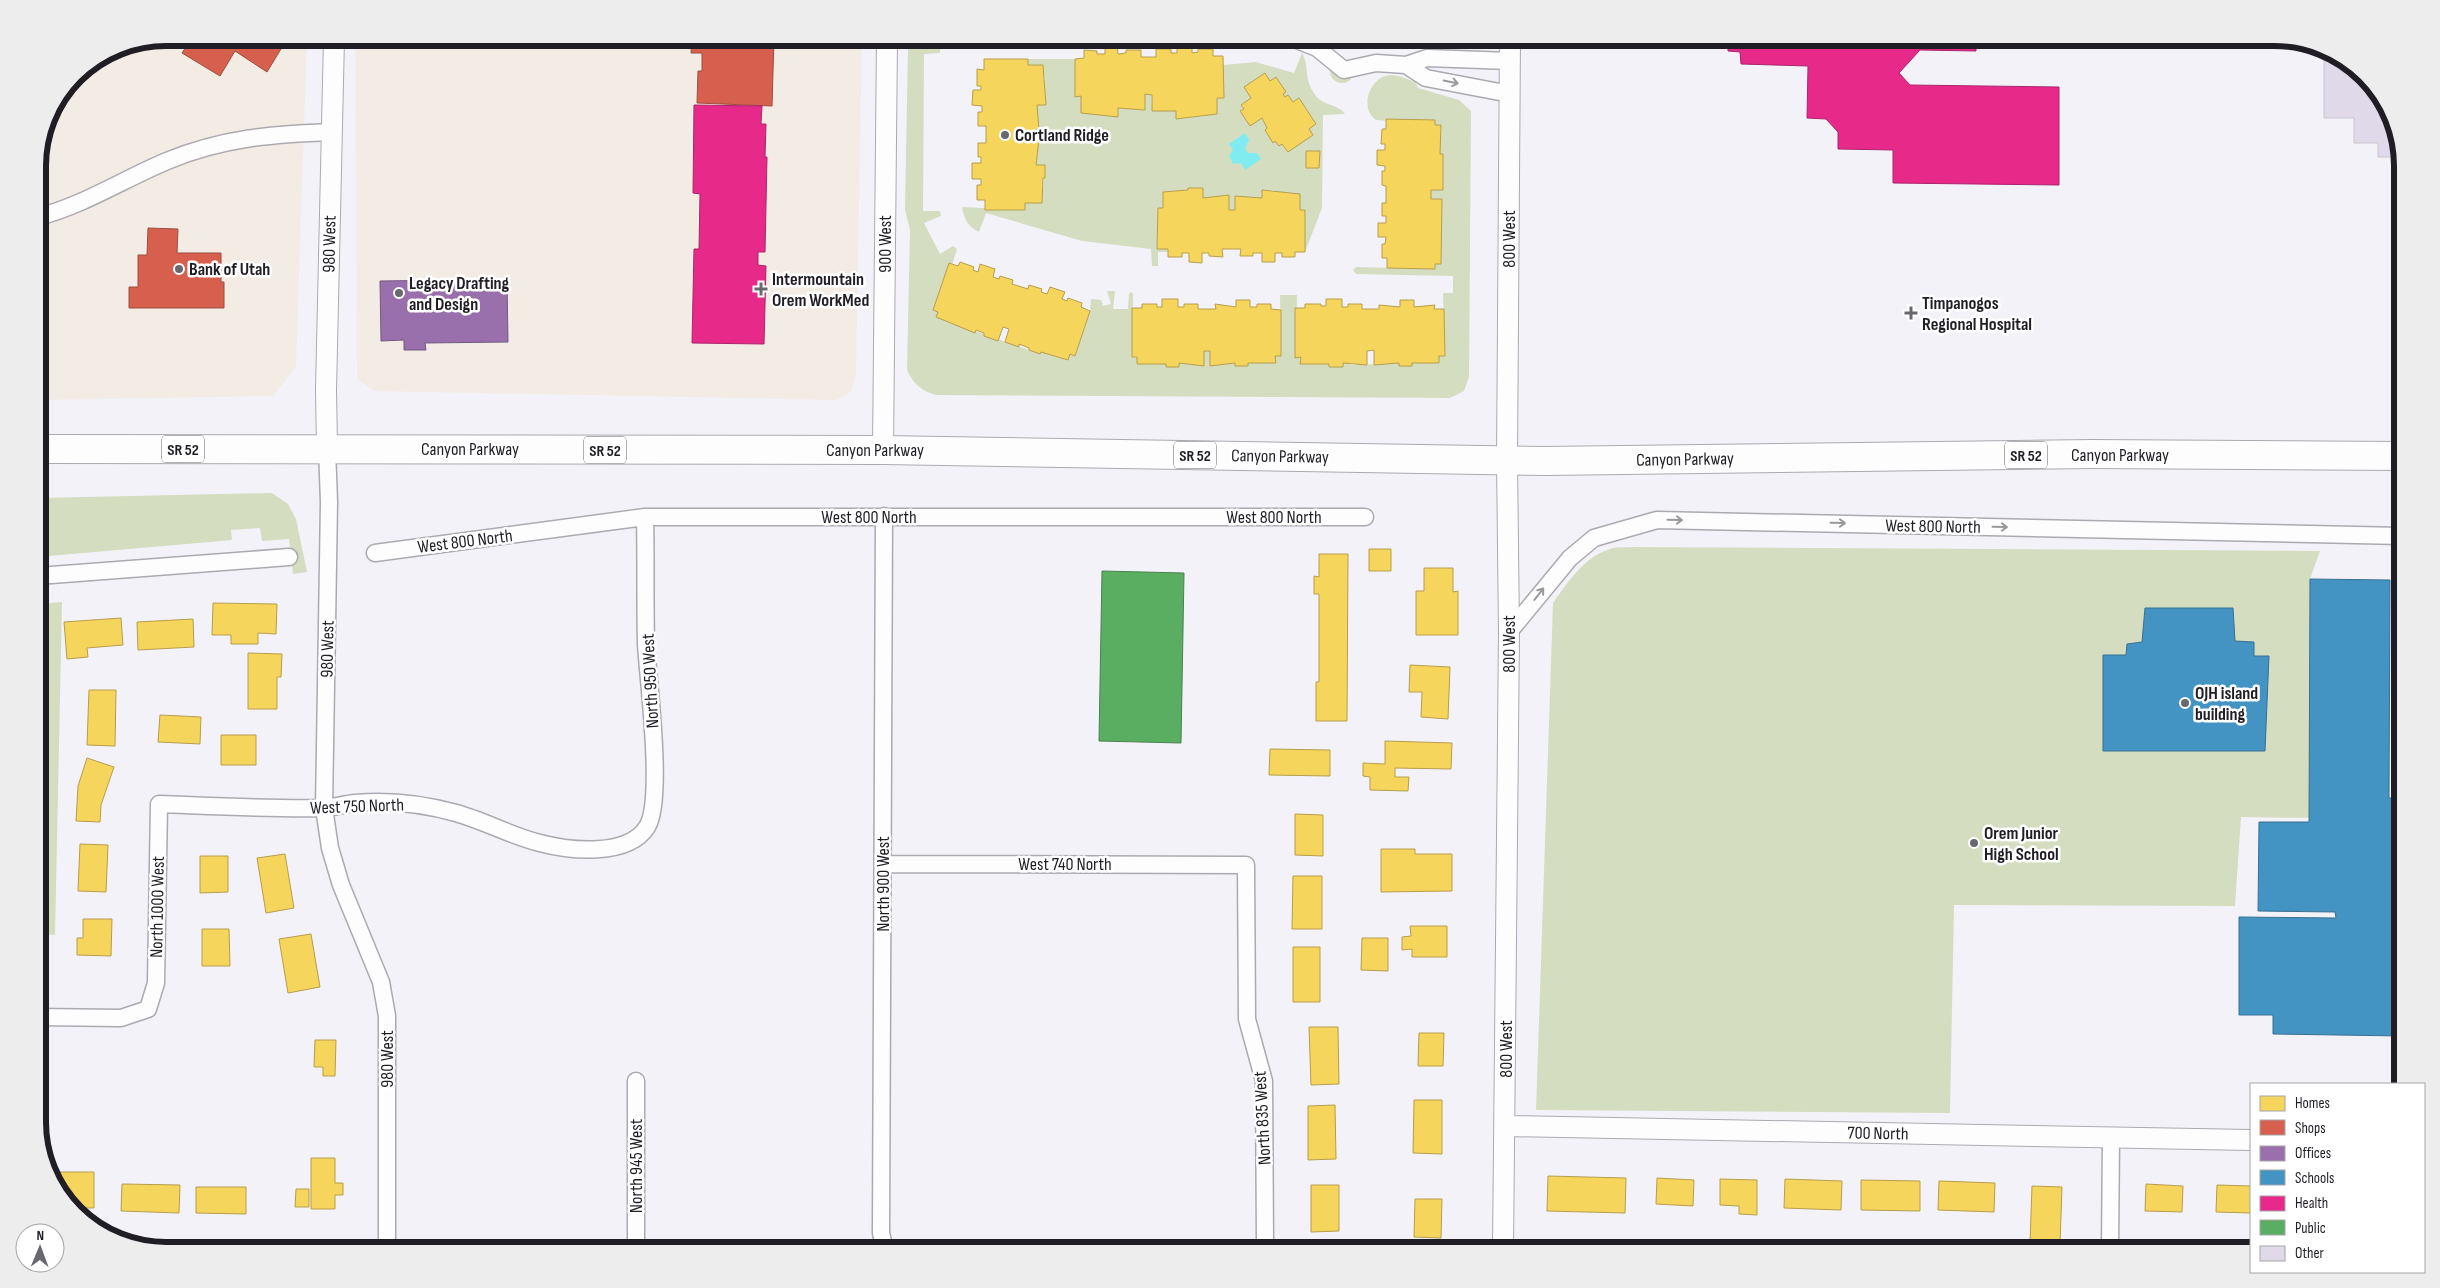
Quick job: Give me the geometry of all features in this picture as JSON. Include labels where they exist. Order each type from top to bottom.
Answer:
[{"type":"highway","name":"Canyon Parkway","points":[[47,449],[883,450],[1507,460],[2083,454],[2393,456]]},
{"type":"street","name":"980 West","points":[[334,46],[326,390],[329,502],[324,808],[330,848],[341,885],[381,982],[387,1016],[388,1242]]},
{"type":"street","name":"900 West","points":[[883,450],[886,46]]},
{"type":"street","points":[[1312,46],[1344,70],[1376,64],[1406,65],[1427,58],[1510,61]]},
{"type":"street","name":"800 West","points":[[1503,1242],[1506,1126],[1509,632],[1507,460],[1510,46]]},
{"type":"street","points":[[1406,65],[1426,78],[1510,94]]},
{"type":"street","points":[[47,214],[73,206],[168,160],[233,139],[276,134],[332,132]]},
{"type":"street","name":"West 800 North","points":[[375,553],[645,518],[884,516],[1365,517]]},
{"type":"street","name":"North 900 West","points":[[883,1242],[881,1233],[884,516]]},
{"type":"street","name":"North 950 West","points":[[636,839],[648,826],[654,801],[652,700],[646,645],[645,518]]},
{"type":"street","name":"West 800 North","points":[[1509,632],[1570,558],[1594,538],[1657,520],[2393,536]]},
{"type":"street","points":[[47,575],[289,556]]},
{"type":"street","name":"West 750 North","points":[[159,804],[324,808],[355,803],[410,804],[455,812],[519,836],[565,848],[599,849],[622,846],[636,839]]},
{"type":"street","name":"North 1000 West","points":[[47,1017],[121,1018],[148,1008],[156,983],[159,804]]},
{"type":"street","name":"West 740 North","points":[[884,864],[1246,865]]},
{"type":"street","name":"North 835 West","points":[[1246,865],[1247,1019],[1264,1081],[1265,1242]]},
{"type":"street","name":"North 945 West","points":[[636,1081],[636,1242]]},
{"type":"street","name":"700 North","points":[[1506,1126],[2250,1140]]},
{"type":"street","points":[[2110,1242],[2112,1137]]},
{"type":"shaded area","points":[[307,46],[296,367],[273,396],[47,400],[47,150],[55,120],[62,106],[87,76],[106,62],[135,50],[150,47]]},
{"type":"shaded area","points":[[355,46],[862,46],[856,376],[851,392],[836,400],[373,391],[357,378]]},
{"type":"green space","points":[[911,46],[941,46],[940,53],[924,54],[923,211],[940,211],[941,216],[924,223],[940,254],[953,246],[957,249],[936,317],[1040,354],[1041,352],[1068,360],[1070,354],[1075,355],[1090,311],[1091,299],[1101,300],[1103,306],[1111,304],[1107,291],[1115,291],[1113,309],[1128,309],[1129,294],[1131,292],[1133,294],[1132,357],[1166,364],[1166,367],[1179,363],[1203,366],[1204,351],[1210,351],[1210,366],[1235,363],[1235,366],[1248,366],[1248,363],[1275,363],[1275,356],[1281,356],[1280,295],[1297,295],[1296,358],[1301,357],[1301,364],[1329,364],[1330,367],[1343,367],[1343,363],[1353,365],[1399,363],[1400,366],[1411,366],[1412,363],[1439,363],[1439,356],[1445,356],[1443,293],[1453,293],[1453,276],[1356,274],[1353,270],[1356,267],[1435,269],[1435,264],[1441,264],[1442,199],[1431,199],[1431,190],[1443,189],[1443,155],[1440,154],[1440,125],[1376,120],[1368,109],[1367,101],[1372,87],[1383,77],[1393,75],[1416,83],[1418,88],[1459,100],[1471,111],[1469,377],[1464,391],[1450,398],[936,395],[922,389],[915,383],[907,370],[910,230],[905,210],[908,48]]},
{"type":"green space","points":[[1405,46],[1461,46],[1459,48]]},
{"type":"green space","points":[[1302,53],[1305,59],[1309,84],[1316,96],[1323,102],[1339,108],[1345,114],[1323,115],[1322,208],[1305,252],[1305,210],[1300,210],[1288,192],[1275,192],[1274,190],[1262,190],[1262,198],[1236,196],[1235,210],[1229,210],[1229,195],[1203,198],[1203,188],[1163,192],[1163,208],[1158,209],[1157,248],[1168,249],[1168,252],[1158,252],[1158,266],[1152,266],[1151,249],[1082,241],[986,213],[979,232],[972,228],[965,219],[962,207],[1025,210],[1025,203],[1042,203],[1045,166],[1036,165],[1039,139],[1024,139],[1024,131],[1039,130],[1037,105],[1046,105],[1046,92],[1044,92],[1045,77],[1028,65],[1028,59],[1075,59],[1075,96],[1081,96],[1081,113],[1118,117],[1118,108],[1145,110],[1145,94],[1151,95],[1152,111],[1176,111],[1176,119],[1217,114],[1217,98],[1224,98],[1223,65],[1256,62],[1294,73]],"holes":[[[1265,73],[1270,81],[1276,77],[1286,92],[1283,94],[1285,97],[1288,95],[1293,102],[1299,98],[1316,124],[1309,129],[1313,135],[1288,152],[1282,144],[1279,146],[1275,141],[1273,142],[1265,130],[1267,128],[1262,118],[1250,126],[1240,111],[1244,109],[1241,105],[1251,98],[1244,87]],[[1306,151],[1319,151],[1319,168],[1307,168]]]},
{"type":"green space","points":[[1342,59],[1351,62],[1354,71],[1351,80],[1342,83],[1333,80],[1330,71],[1333,62]]},
{"type":"green space","points":[[272,493],[288,504],[296,519],[307,572],[293,574],[289,539],[262,541],[260,528],[231,530],[232,540],[47,556],[47,498]]},
{"type":"green space","name":"Orem Junior High School","points":[[1613,548],[2320,551],[2310,579],[2316,818],[2241,817],[2235,906],[1954,905],[1950,1113],[1536,1110],[1553,603],[1577,571],[1592,558]]},
{"type":"green space","points":[[62,602],[55,935],[47,934],[47,603]]},
{"type":"water","points":[[1245,133],[1249,140],[1245,149],[1248,153],[1257,153],[1261,159],[1245,170],[1241,163],[1233,164],[1229,156],[1233,150],[1229,144]]},
{"type":"building: Homes","name":"Cortland Ridge","points":[[1105,46],[1117,46],[1118,54],[1126,53],[1126,50],[1141,50],[1141,57],[1156,57],[1156,49],[1171,49],[1171,53],[1177,53],[1177,46],[1192,46],[1192,53],[1198,52],[1198,49],[1213,49],[1213,56],[1223,56],[1224,98],[1217,98],[1217,114],[1176,119],[1176,111],[1152,111],[1152,95],[1145,94],[1145,110],[1118,108],[1118,117],[1081,113],[1081,96],[1075,97],[1075,59],[1084,58],[1084,50],[1105,54]]},
{"type":"building: Homes","name":"Cortland Ridge","points":[[984,59],[1028,59],[1028,65],[1043,65],[1046,105],[1037,105],[1039,130],[1024,131],[1024,139],[1039,139],[1036,165],[1045,165],[1042,203],[1025,203],[1025,210],[985,210],[985,200],[977,200],[977,185],[981,185],[981,179],[972,179],[972,163],[981,163],[981,157],[978,157],[978,143],[986,143],[986,126],[978,126],[978,112],[982,112],[982,106],[972,105],[973,90],[981,90],[981,86],[977,86],[977,69],[984,70]]},
{"type":"building: Homes","points":[[1265,73],[1270,81],[1276,77],[1286,92],[1283,94],[1285,97],[1288,95],[1293,102],[1299,98],[1316,124],[1309,129],[1313,135],[1288,152],[1282,144],[1279,146],[1275,141],[1273,143],[1265,130],[1267,128],[1262,118],[1250,126],[1240,111],[1244,109],[1241,105],[1251,98],[1244,87]]},
{"type":"building: Homes","points":[[1386,119],[1435,120],[1435,125],[1441,125],[1440,154],[1443,154],[1443,190],[1431,190],[1431,199],[1442,199],[1441,264],[1435,264],[1435,269],[1387,268],[1387,258],[1382,258],[1382,244],[1385,244],[1386,237],[1378,237],[1378,223],[1386,223],[1386,216],[1382,216],[1382,203],[1386,203],[1386,186],[1382,185],[1382,171],[1385,171],[1385,166],[1377,165],[1377,150],[1385,150],[1385,144],[1381,144],[1382,129],[1386,129]]},
{"type":"building: Homes","points":[[1306,151],[1320,151],[1319,168],[1306,168]]},
{"type":"building: Homes","points":[[1188,188],[1203,188],[1203,198],[1229,195],[1229,210],[1235,210],[1235,196],[1262,198],[1262,190],[1300,194],[1300,210],[1305,210],[1305,252],[1295,252],[1295,257],[1282,257],[1282,253],[1275,253],[1275,262],[1262,262],[1262,253],[1253,253],[1253,256],[1240,256],[1241,249],[1222,249],[1223,257],[1209,256],[1209,253],[1202,253],[1202,263],[1189,262],[1189,253],[1182,253],[1182,257],[1168,257],[1168,249],[1157,249],[1158,208],[1163,208],[1163,192],[1188,190]]},
{"type":"building: Homes","points":[[960,262],[974,267],[973,270],[978,272],[980,264],[995,269],[993,277],[999,279],[1000,276],[1013,280],[1012,284],[1028,289],[1029,285],[1042,289],[1041,292],[1047,294],[1050,287],[1065,292],[1062,299],[1067,301],[1068,298],[1082,303],[1081,307],[1090,311],[1075,356],[1070,354],[1068,360],[1041,352],[1040,354],[1019,344],[1019,347],[1005,342],[1009,329],[1003,327],[998,341],[984,336],[984,333],[976,330],[975,333],[936,317],[938,312],[933,310],[949,263],[958,266]]},
{"type":"building: Homes","points":[[1162,299],[1178,299],[1178,307],[1184,307],[1184,304],[1198,304],[1198,309],[1216,309],[1215,304],[1236,307],[1236,300],[1250,300],[1250,307],[1257,307],[1257,304],[1271,304],[1271,309],[1281,310],[1281,356],[1275,356],[1276,363],[1248,363],[1248,366],[1235,366],[1235,363],[1210,366],[1210,351],[1204,351],[1204,366],[1179,363],[1179,367],[1166,367],[1166,364],[1137,364],[1137,357],[1132,357],[1132,308],[1142,308],[1142,304],[1157,304],[1157,307],[1162,307]]},
{"type":"building: Homes","points":[[1326,299],[1342,299],[1342,307],[1348,307],[1348,304],[1362,304],[1362,309],[1379,309],[1379,305],[1400,307],[1400,300],[1414,300],[1414,307],[1435,305],[1434,309],[1444,309],[1445,356],[1439,356],[1439,363],[1412,363],[1412,366],[1399,366],[1399,363],[1374,365],[1374,350],[1367,351],[1367,365],[1343,363],[1343,367],[1329,367],[1329,364],[1300,364],[1301,357],[1295,358],[1295,308],[1305,308],[1305,304],[1321,304],[1321,306],[1326,306]]},
{"type":"building: Homes","points":[[1369,549],[1391,549],[1391,571],[1369,571]]},
{"type":"building: Homes","points":[[1319,554],[1348,554],[1347,721],[1316,721],[1316,682],[1319,682],[1319,594],[1314,594],[1314,576],[1319,577]]},
{"type":"building: Homes","points":[[1424,568],[1453,568],[1453,592],[1458,591],[1458,635],[1416,635],[1416,591],[1424,591]]},
{"type":"building: Homes","points":[[213,603],[277,604],[276,634],[258,633],[258,644],[231,644],[231,635],[212,635]]},
{"type":"building: Homes","points":[[121,618],[123,645],[87,648],[88,657],[67,659],[64,622]]},
{"type":"building: Homes","points":[[193,619],[194,647],[138,650],[137,622]]},
{"type":"building: Homes","points":[[248,653],[282,654],[281,677],[277,677],[277,709],[248,709]]},
{"type":"building: Homes","points":[[1410,665],[1450,667],[1448,719],[1421,717],[1422,692],[1409,692]]},
{"type":"building: Homes","points":[[89,690],[116,690],[115,746],[87,745]]},
{"type":"building: Homes","points":[[160,715],[201,717],[200,744],[158,742]]},
{"type":"building: Homes","points":[[221,735],[256,735],[256,765],[221,765]]},
{"type":"building: Homes","points":[[1385,741],[1452,743],[1451,769],[1395,768],[1395,777],[1409,777],[1408,791],[1370,790],[1370,777],[1363,776],[1363,763],[1385,764]]},
{"type":"building: Homes","points":[[1270,749],[1330,750],[1330,776],[1269,775]]},
{"type":"building: Homes","points":[[87,758],[114,767],[101,805],[100,822],[76,821],[78,786]]},
{"type":"building: Homes","points":[[1295,814],[1323,815],[1323,856],[1295,855]]},
{"type":"building: Homes","points":[[80,844],[108,845],[106,892],[78,891]]},
{"type":"building: Homes","points":[[1381,849],[1415,849],[1415,854],[1452,854],[1452,891],[1381,892]]},
{"type":"building: Homes","points":[[285,854],[294,908],[266,913],[257,858]]},
{"type":"building: Homes","points":[[200,856],[228,856],[228,892],[200,893]]},
{"type":"building: Homes","points":[[1293,876],[1322,876],[1322,929],[1292,929]]},
{"type":"building: Homes","points":[[83,919],[112,919],[111,956],[77,955],[77,938],[83,938]]},
{"type":"building: Homes","points":[[1410,926],[1447,926],[1447,957],[1412,957],[1412,949],[1402,950],[1402,937],[1411,936]]},
{"type":"building: Homes","points":[[202,929],[229,929],[230,966],[202,966]]},
{"type":"building: Homes","points":[[311,934],[320,987],[288,993],[279,939]]},
{"type":"building: Homes","points":[[1362,938],[1388,938],[1388,971],[1361,970]]},
{"type":"building: Homes","points":[[1293,947],[1320,947],[1320,1002],[1293,1002]]},
{"type":"building: Homes","points":[[1309,1027],[1338,1027],[1339,1084],[1311,1085]]},
{"type":"building: Homes","points":[[1419,1033],[1444,1033],[1443,1066],[1418,1066]]},
{"type":"building: Homes","points":[[315,1040],[336,1040],[335,1076],[323,1076],[323,1067],[314,1067]]},
{"type":"building: Homes","points":[[1414,1100],[1442,1100],[1442,1154],[1413,1153]]},
{"type":"building: Homes","points":[[1335,1105],[1336,1159],[1308,1160],[1308,1106]]},
{"type":"building: Homes","points":[[311,1158],[335,1158],[335,1183],[343,1183],[343,1195],[335,1195],[335,1209],[311,1209]]},
{"type":"building: Homes","points":[[58,1172],[94,1172],[94,1208],[83,1208],[66,1189]]},
{"type":"building: Homes","points":[[1548,1176],[1626,1178],[1625,1213],[1547,1211]]},
{"type":"building: Homes","points":[[1657,1178],[1694,1180],[1693,1206],[1656,1204]]},
{"type":"building: Homes","points":[[1720,1179],[1757,1180],[1757,1215],[1739,1214],[1739,1206],[1720,1205]]},
{"type":"building: Homes","points":[[1785,1179],[1842,1181],[1841,1210],[1784,1208]]},
{"type":"building: Homes","points":[[1861,1180],[1920,1181],[1920,1211],[1861,1210]]},
{"type":"building: Homes","points":[[1939,1181],[1995,1183],[1994,1212],[1938,1210]]},
{"type":"building: Homes","points":[[122,1184],[180,1185],[179,1213],[121,1211]]},
{"type":"building: Homes","points":[[2146,1184],[2183,1186],[2182,1212],[2145,1211]]},
{"type":"building: Homes","points":[[1311,1185],[1339,1185],[1339,1231],[1311,1232]]},
{"type":"building: Homes","points":[[2217,1185],[2250,1186],[2250,1213],[2216,1212]]},
{"type":"building: Homes","points":[[2032,1186],[2062,1187],[2060,1242],[2030,1242]]},
{"type":"building: Homes","points":[[196,1187],[246,1187],[246,1214],[196,1213]]},
{"type":"building: Homes","points":[[296,1189],[309,1189],[309,1207],[295,1207]]},
{"type":"building: Homes","points":[[1415,1199],[1442,1199],[1441,1238],[1414,1237]]},
{"type":"building: Shops","points":[[187,46],[283,46],[267,72],[235,51],[220,76],[182,53]]},
{"type":"building: Shops","points":[[691,46],[774,46],[772,106],[697,103],[698,71],[702,71],[702,53],[691,53]]},
{"type":"building: Shops","name":"Bank of Utah","points":[[148,228],[178,229],[177,253],[221,253],[221,282],[224,282],[224,308],[129,308],[129,287],[138,287],[138,255],[147,255]]},
{"type":"building: Offices","points":[[380,281],[507,281],[508,342],[425,343],[426,350],[404,350],[404,340],[381,341]]},
{"type":"building: Schools","points":[[2310,579],[2390,580],[2389,798],[2394,798],[2394,1036],[2273,1034],[2273,1015],[2239,1015],[2239,917],[2336,918],[2335,912],[2258,911],[2259,822],[2309,822]]},
{"type":"building: Schools","name":"OJH island building","points":[[2145,608],[2233,608],[2235,641],[2254,642],[2254,656],[2269,656],[2265,751],[2103,751],[2103,655],[2126,655],[2127,644],[2142,642]]},
{"type":"building: Health","points":[[1728,46],[1976,46],[1976,51],[1920,50],[1899,73],[1910,85],[2059,87],[2059,185],[1893,183],[1893,150],[1838,149],[1838,132],[1826,119],[1807,118],[1808,66],[1741,64],[1740,52],[1728,51]]},
{"type":"building: Health","points":[[694,105],[762,106],[761,124],[766,124],[765,157],[767,157],[765,252],[758,252],[758,265],[766,266],[764,344],[692,343],[694,249],[699,249],[700,194],[693,193]]},
{"type":"building: Public","points":[[1102,571],[1184,573],[1181,743],[1099,741]]},
{"type":"building: Other","points":[[2324,58],[2341,66],[2374,99],[2387,127],[2393,157],[2378,157],[2378,143],[2354,143],[2354,118],[2324,118]]},
{"type":"place","name":"Cortland Ridge","points":[[1005,135]]},
{"type":"place","name":"Bank of Utah","points":[[179,269]]},
{"type":"place","name":"Intermountain Orem WorkMed","points":[[761,289]]},
{"type":"place","name":"Legacy Drafting and Design","points":[[399,293]]},
{"type":"place","name":"Timpanogos Regional Hospital","points":[[1911,313]]},
{"type":"place","name":"OJH island building","points":[[2185,703]]},
{"type":"place","name":"Orem Junior High School","points":[[1974,843]]}]
